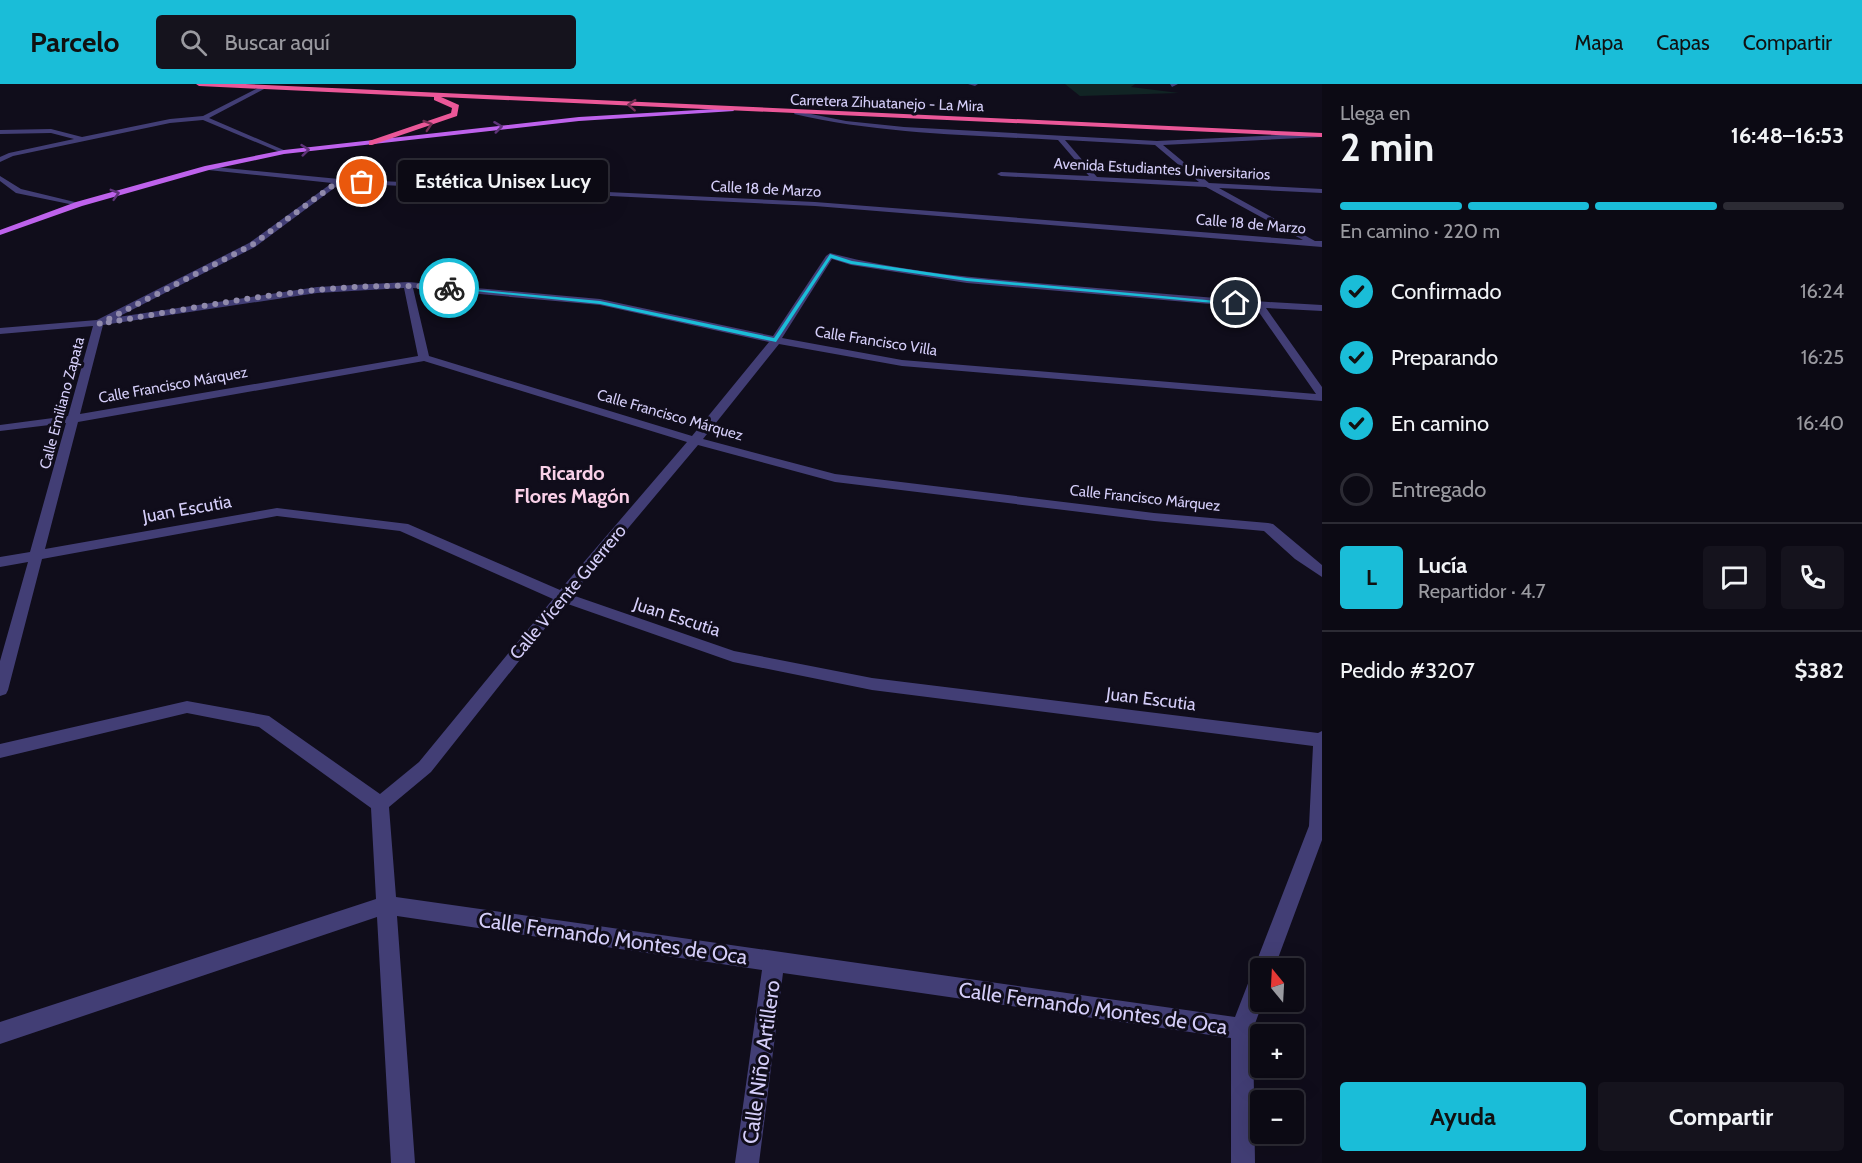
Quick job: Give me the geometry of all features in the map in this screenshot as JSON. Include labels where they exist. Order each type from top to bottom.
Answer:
[{"type":"highway","name":"Carretera Zihuatanejo - La Mira","points":[[199,84],[796,113],[1322,135]]},
{"type":"highway","points":[[372,144],[454,114],[456,107],[432,96]]},
{"type":"main road","points":[[0,233],[79,204],[208,168],[284,152],[372,144],[568,120],[732,110]]},
{"type":"street","points":[[0,160],[11,154],[82,139],[170,121],[204,118],[264,87]]},
{"type":"street","points":[[796,113],[846,123],[904,129],[1157,143],[1322,135]]},
{"type":"street","points":[[204,118],[284,152]]},
{"type":"street","points":[[0,132],[51,131],[82,139]]},
{"type":"street","points":[[1061,138],[1096,180]]},
{"type":"street","points":[[1157,143],[1206,184],[1320,245]]},
{"type":"street","name":"Calle 18 de Marzo","points":[[208,168],[339,181],[815,204],[1320,245]]},
{"type":"street","name":"Avenida Estudiantes Universitarios","points":[[1001,174],[1322,191]]},
{"type":"street","points":[[0,178],[19,191],[79,204]]},
{"type":"street","name":"Calle Emiliano Zapata","points":[[0,690],[99,324],[252,245],[339,181]]},
{"type":"street","name":"Calle Vicente Guerrero","points":[[380,804],[426,767],[562,597],[695,441],[776,340],[830,256],[851,262],[967,280],[1259,305]]},
{"type":"street","points":[[408,285],[424,358]]},
{"type":"street","name":"Calle Francisco Villa","points":[[0,331],[99,324],[317,290],[408,285],[600,303],[776,340],[902,363],[1322,397]]},
{"type":"street","points":[[1259,305],[1322,309]]},
{"type":"street","points":[[1259,305],[1322,397]]},
{"type":"street","name":"Calle Francisco Márquez","points":[[0,428],[73,419],[424,358],[695,441],[835,478],[1154,517],[1268,527],[1322,572]]},
{"type":"street","name":"Juan Escutia","points":[[0,562],[277,512],[403,527],[562,597],[733,656],[872,684],[1322,739]]},
{"type":"street","points":[[0,751],[187,707],[263,721],[380,804],[403,1163]]},
{"type":"street","points":[[1268,958],[1318,826],[1322,739]]},
{"type":"street","name":"Calle Fernando Montes de Oca","points":[[0,1033],[385,904],[1242,1029]]},
{"type":"street","name":"Calle Niño Artillero","points":[[747,1163],[774,961]]},
{"type":"street","points":[[1243,1163],[1242,1029],[1250,1007]]},
{"type":"green space","points":[[1065,84],[1135,84],[1131,87],[1179,93],[1080,96]]},
{"type":"way so far","points":[[362,182],[339,181],[252,245],[99,324],[317,290],[408,285],[449,288]]},
{"type":"place","name":"Estética Unisex Lucy","points":[[362,182]]},
{"type":"district","name":"Ricardo Flores Magón","points":[[572,484]]},
{"type":"route","points":[[449,288],[600,303],[776,340],[830,256],[851,262],[967,280],[1236,303]]}]
